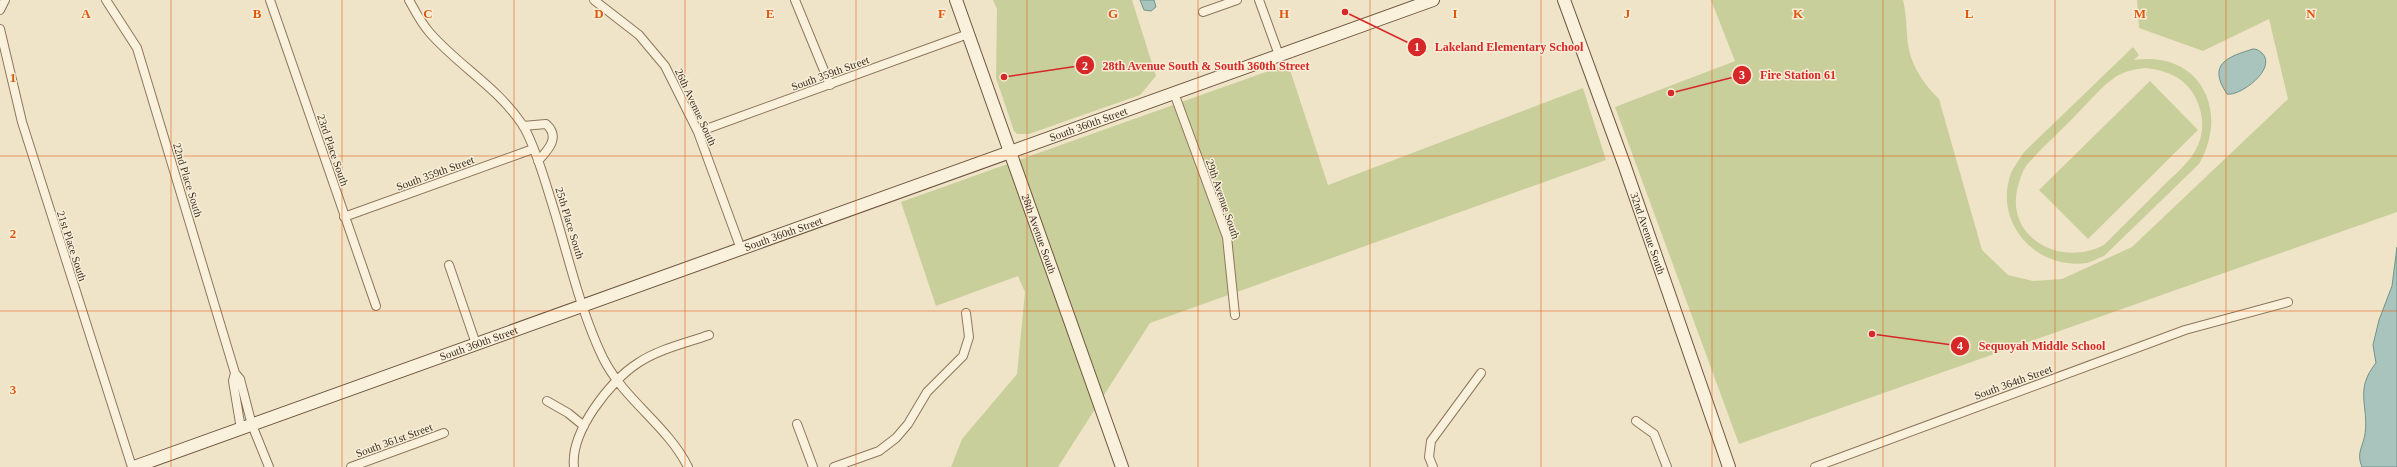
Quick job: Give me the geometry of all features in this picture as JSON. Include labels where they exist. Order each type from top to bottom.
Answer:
[{"type":"street","points":[[0,10],[5,0]]},
{"type":"street","name":"22nd Place South","points":[[106,0],[137,48],[235,373],[240,379],[246,427]]},
{"type":"street","name":"23rd Place South","points":[[270,0],[376,306]]},
{"type":"street","name":"25th Place South","points":[[409,0],[429,32],[485,82],[513,111],[523,126],[538,161],[584,305],[604,359],[618,380],[668,436],[688,467]]},
{"type":"street","name":"26th Avenue South","points":[[594,0],[630,28],[653,50],[665,66],[698,132],[741,249]]},
{"type":"street","points":[[795,0],[830,85]]},
{"type":"street","name":"28th Avenue South","points":[[956,0],[1122,467]]},
{"type":"street","points":[[1203,12],[1237,0]]},
{"type":"street","points":[[1259,0],[1279,55]]},
{"type":"street","name":"South 360th Street","points":[[133,467],[1433,0]]},
{"type":"street","name":"32nd Avenue South","points":[[1564,0],[1614,134],[1729,467]]},
{"type":"street","name":"21st Place South","points":[[0,29],[22,122],[133,467]]},
{"type":"street","name":"South 359th Street","points":[[698,132],[968,34]]},
{"type":"street","name":"29th Avenue South","points":[[1174,93],[1227,237],[1235,315]]},
{"type":"street","points":[[523,126],[546,124],[552,132],[552,144],[538,161]]},
{"type":"street","name":"South 359th Street","points":[[344,217],[532,149]]},
{"type":"street","points":[[449,265],[476,344]]},
{"type":"street","name":"South 364th Street","points":[[1815,467],[2185,330],[2288,302]]},
{"type":"street","points":[[834,467],[879,451],[896,438],[908,424],[927,392],[963,356],[969,337],[966,313]]},
{"type":"street","points":[[574,467],[576,444],[584,426],[618,380],[645,359],[710,335]]},
{"type":"street","name":"22nd Place South","points":[[235,373],[233,381],[246,427],[269,467]]},
{"type":"street","points":[[1433,467],[1429,451],[1436,432],[1481,373]]},
{"type":"street","points":[[547,401],[568,413],[584,426]]},
{"type":"street","points":[[1636,421],[1654,434],[1667,467]]},
{"type":"street","points":[[797,424],[813,467]]},
{"type":"street","name":"South 361st Street","points":[[351,467],[444,433]]},
{"type":"green space","points":[[993,0],[1132,0],[1156,76],[1140,95],[1029,134],[1017,134],[1014,131],[996,78],[997,9]]},
{"type":"green space","points":[[1711,0],[1903,0],[1910,53],[1921,78],[1939,99],[1982,250],[2008,275],[2033,281],[2062,279],[2132,247],[2288,99],[2269,19],[2203,51],[2139,28],[2137,0],[2397,0],[2397,212],[1739,444],[1615,107],[1735,61]]},
{"type":"green space","points":[[2133,47],[2139,55],[2134,60],[2157,59],[2176,65],[2192,75],[2203,88],[2209,105],[2211,124],[2208,144],[2199,164],[2104,256],[2091,262],[2068,263],[2051,259],[2036,251],[2023,239],[2014,225],[2008,209],[2007,192],[2011,173],[2024,152]],"holes":[[[2146,68],[2167,73],[2179,79],[2185,83],[2194,95],[2202,120],[2202,133],[2195,151],[2182,168],[2104,245],[2087,251],[2070,253],[2054,250],[2039,243],[2027,233],[2019,220],[2016,204],[2018,186],[2026,166],[2109,82],[2126,72]]]},
{"type":"green space","points":[[1288,64],[1328,185],[1583,88],[1606,160],[1150,323],[1058,467],[951,467],[962,439],[1017,374],[1025,292],[1018,276],[936,306],[901,202]]},
{"type":"green space","points":[[2150,81],[2198,130],[2088,239],[2039,190]]},
{"type":"water","points":[[1140,0],[1154,0],[1156,7],[1151,11],[1144,10]]},
{"type":"water","points":[[2253,49],[2262,53],[2266,59],[2265,67],[2261,74],[2248,87],[2233,94],[2227,94],[2221,84],[2219,75],[2223,63],[2235,55]]},
{"type":"water","points":[[2397,247],[2397,467],[2362,467],[2360,462],[2360,454],[2366,424],[2364,390],[2369,373],[2376,363],[2373,345],[2379,320],[2392,286]]},
{"type":"place","name":"Lakeland Elementary School","points":[[1345,12]]},
{"type":"place","name":"28th Avenue South & South 360th Street","points":[[1004,77]]},
{"type":"place","name":"Fire Station 61","points":[[1671,93]]},
{"type":"place","name":"Sequoyah Middle School","points":[[1872,334]]}]
